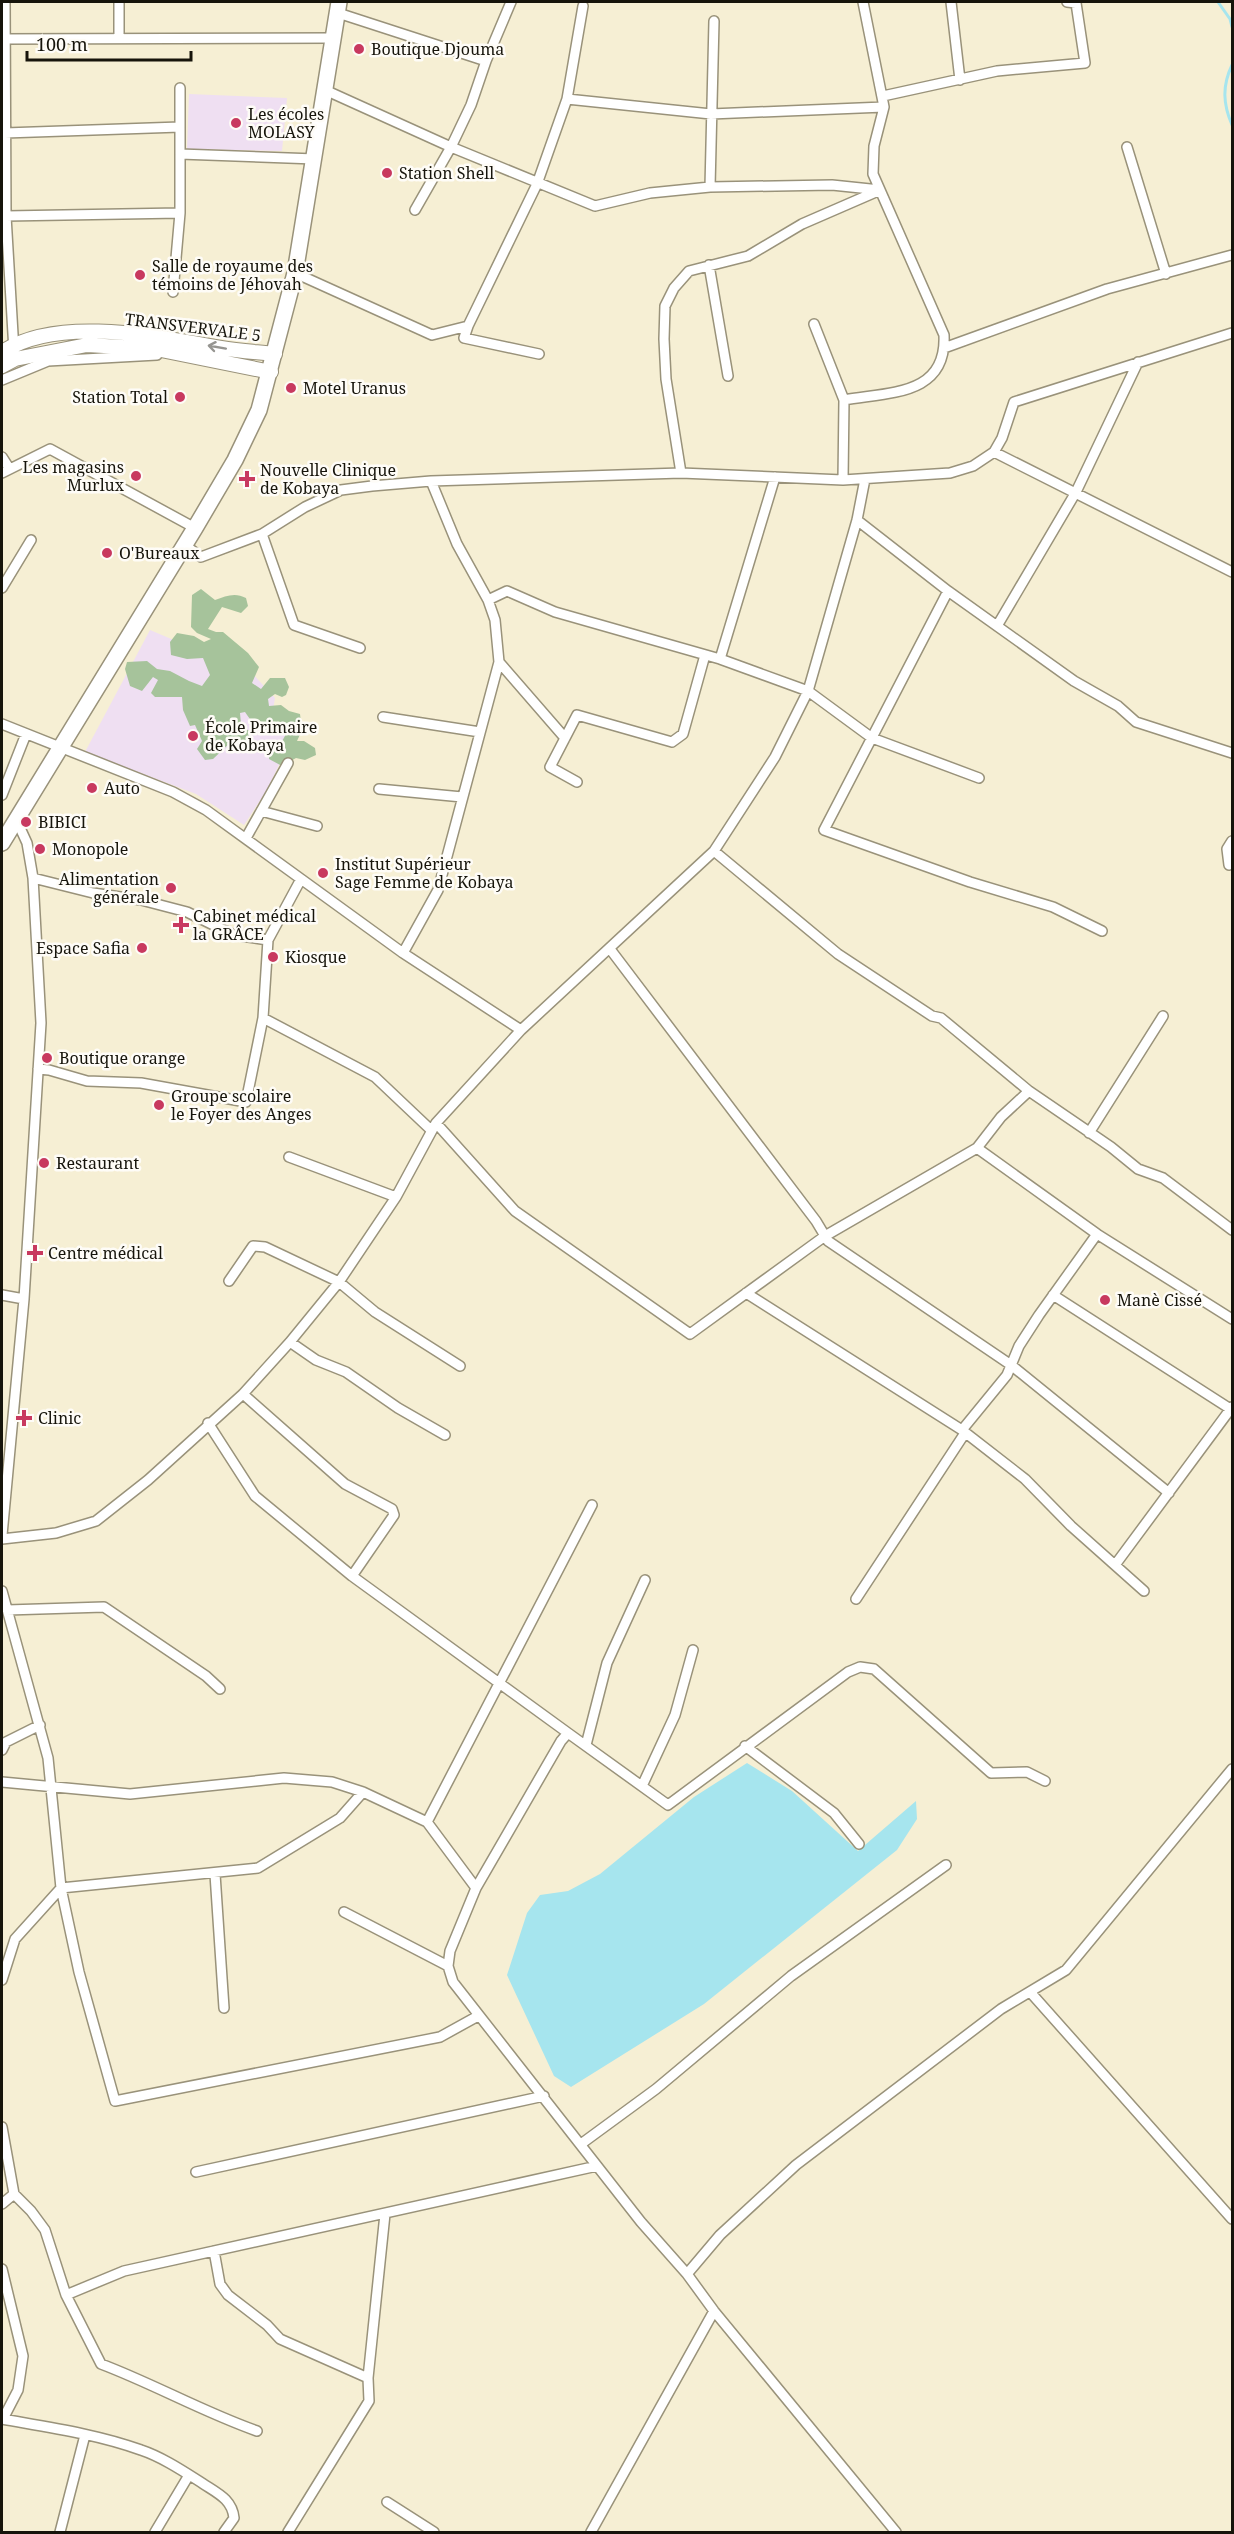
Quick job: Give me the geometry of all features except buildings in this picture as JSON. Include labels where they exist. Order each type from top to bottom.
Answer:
[{"type":"main road","points":[[2,843],[185,545],[235,460],[255,420],[271,372],[295,273],[338,7]]},
{"type":"main road","name":"TRANSVERVALE 5","points":[[7,348],[57,332],[139,335],[223,349],[275,354]]},
{"type":"main road","name":"TRANSVERVALE 5","points":[[2,366],[15,359],[87,345],[156,349],[271,372]]},
{"type":"street","points":[[5,2],[7,348],[15,359]]},
{"type":"street","points":[[119,2],[119,38]]},
{"type":"street","points":[[415,210],[451,147],[471,105],[486,61],[511,2]]},
{"type":"street","points":[[843,400],[918,387],[936,373],[944,348],[944,335],[873,174],[874,146],[884,107],[863,2]]},
{"type":"street","points":[[951,2],[960,80]]},
{"type":"street","points":[[883,96],[997,71],[1085,63],[1076,3],[1067,2]]},
{"type":"street","points":[[539,354],[464,338],[537,184],[567,99],[583,6]]},
{"type":"street","points":[[338,7],[486,61]]},
{"type":"street","points":[[710,187],[714,21]]},
{"type":"street","points":[[4,39],[334,38]]},
{"type":"street","points":[[173,292],[180,213],[180,88]]},
{"type":"street","points":[[325,90],[451,147],[595,207],[650,193],[710,187],[832,185],[880,190]]},
{"type":"street","points":[[567,99],[711,114],[884,107]]},
{"type":"street","points":[[5,133],[180,128]]},
{"type":"street","points":[[1127,147],[1166,274]]},
{"type":"street","points":[[180,154],[315,159]]},
{"type":"street","points":[[681,473],[666,379],[664,339],[665,306],[674,288],[689,271],[748,256],[802,224],[880,190]]},
{"type":"street","points":[[6,216],[180,213]]},
{"type":"street","points":[[944,348],[1107,289],[1233,255]]},
{"type":"street","points":[[709,265],[728,376]]},
{"type":"street","points":[[295,273],[432,335],[468,326]]},
{"type":"street","points":[[814,324],[843,400],[843,480]]},
{"type":"street","points":[[185,545],[201,556],[262,534],[305,507],[341,490],[431,481],[681,473],[843,480],[950,473],[973,466],[994,452],[1002,438],[1014,402],[1233,333]]},
{"type":"street","name":"TRANSVERVALE 5","points":[[2,380],[48,361],[161,355],[220,360]]},
{"type":"street","points":[[997,626],[1076,492],[1138,362]]},
{"type":"street","points":[[2,457],[5,471],[50,449],[195,528]]},
{"type":"street","points":[[994,452],[1233,572]]},
{"type":"street","points":[[720,659],[775,477]]},
{"type":"street","points":[[16,819],[27,843],[33,878],[41,1023],[24,1299],[2,1537],[56,1533],[96,1521],[148,1480],[208,1423],[243,1394],[290,1342],[339,1282],[396,1197],[434,1127],[521,1030],[714,851],[775,757],[808,691],[857,520],[865,479]]},
{"type":"street","points":[[403,953],[438,890],[499,662],[495,620],[488,600],[456,544],[431,481]]},
{"type":"street","points":[[857,520],[948,591],[1074,681],[1118,706],[1136,722],[1233,753]]},
{"type":"street","points":[[262,534],[294,626],[360,648]]},
{"type":"street","points":[[2,588],[31,540]]},
{"type":"street","points":[[488,600],[507,591],[555,612],[720,659],[808,691],[872,738],[979,778]]},
{"type":"street","points":[[948,591],[824,830],[970,882],[1053,907],[1102,932]]},
{"type":"street","points":[[577,782],[550,767],[577,715],[672,742],[683,734],[705,655]]},
{"type":"street","points":[[499,662],[566,738]]},
{"type":"street","points":[[383,717],[480,732]]},
{"type":"street","points":[[2,724],[173,792],[206,810],[403,953],[521,1030]]},
{"type":"street","points":[[2,795],[26,734]]},
{"type":"street","points":[[246,838],[288,763]]},
{"type":"street","points":[[380,789],[462,797]]},
{"type":"street","points":[[261,811],[318,826]]},
{"type":"street","points":[[1229,865],[1227,849],[1233,841]]},
{"type":"street","points":[[714,851],[838,954],[932,1016],[941,1017],[1029,1091],[1111,1147],[1138,1169],[1163,1179],[1233,1230]]},
{"type":"street","points":[[33,878],[93,893],[141,900],[186,912],[234,935],[268,940]]},
{"type":"street","points":[[38,1069],[87,1081],[141,1083],[246,1102],[263,1018],[268,940],[301,879]]},
{"type":"street","points":[[610,949],[828,1241],[1011,1365],[1168,1493]]},
{"type":"street","points":[[1089,1133],[1163,1016]]},
{"type":"street","points":[[263,1018],[375,1077],[434,1127],[515,1211],[690,1334],[825,1236],[977,1148],[1001,1117],[1029,1091]]},
{"type":"street","points":[[977,1148],[1096,1234],[1233,1319]]},
{"type":"street","points":[[289,1157],[396,1197]]},
{"type":"street","points":[[856,1599],[963,1431],[1007,1376],[1019,1346],[1096,1234]]},
{"type":"street","points":[[229,1281],[253,1246],[265,1246],[339,1282],[375,1312],[460,1366]]},
{"type":"street","points":[[746,1293],[963,1431],[1024,1479],[1071,1526],[1144,1591]]},
{"type":"street","points":[[2,1295],[24,1299]]},
{"type":"street","points":[[1053,1295],[1232,1408],[1115,1565]]},
{"type":"street","points":[[290,1342],[316,1360],[346,1372],[398,1408],[445,1435]]},
{"type":"street","points":[[243,1394],[345,1484],[392,1509],[394,1515],[352,1576]]},
{"type":"street","points":[[208,1423],[255,1496],[352,1576],[501,1682],[662,1803],[668,1805],[673,1803],[746,1746],[848,1672],[860,1667],[874,1669],[992,1773],[1027,1772],[1045,1781]]},
{"type":"street","points":[[427,1822],[592,1505]]},
{"type":"street","points":[[586,1745],[607,1663],[645,1580]]},
{"type":"street","points":[[2,1591],[48,1758],[61,1888],[80,1972],[115,2101],[440,2037],[478,2016]]},
{"type":"street","points":[[5,1608],[104,1607],[206,1676],[220,1689]]},
{"type":"street","points":[[642,1786],[675,1715],[693,1650]]},
{"type":"street","points":[[2,1750],[6,1742],[40,1725]]},
{"type":"street","points":[[568,1733],[561,1741],[476,1888],[450,1951],[448,1966],[453,1982],[641,2222],[687,2274],[714,2311],[896,2532]]},
{"type":"street","points":[[746,1746],[834,1813],[859,1844]]},
{"type":"street","points":[[687,2274],[720,2235],[796,2165],[1001,2009],[1066,1970],[1233,1769]]},
{"type":"street","points":[[2,1782],[130,1794],[284,1778],[332,1782],[363,1792],[427,1822],[476,1888]]},
{"type":"street","points":[[2,1980],[15,1939],[61,1888],[258,1868],[340,1818],[363,1792]]},
{"type":"street","points":[[581,2144],[656,2089],[791,1976],[946,1865]]},
{"type":"street","points":[[215,1874],[224,2008]]},
{"type":"street","points":[[344,1912],[448,1966]]},
{"type":"street","points":[[1031,1993],[1233,2219]]},
{"type":"street","points":[[196,2172],[544,2096]]},
{"type":"street","points":[[2,2127],[14,2194],[45,2230],[66,2295],[101,2364],[137,2377],[217,2417],[257,2431]]},
{"type":"street","points":[[66,2295],[124,2271],[597,2166]]},
{"type":"street","points":[[2,2204],[14,2194]]},
{"type":"street","points":[[288,2532],[369,2402],[368,2378],[385,2214]]},
{"type":"street","points":[[214,2251],[220,2284],[228,2295],[267,2325],[280,2339],[368,2378]]},
{"type":"street","points":[[2,2269],[23,2356],[18,2390],[2,2419],[85,2435],[142,2450],[189,2475],[225,2498],[233,2508],[234,2518],[224,2532]]},
{"type":"street","points":[[591,2532],[714,2311]]},
{"type":"street","points":[[60,2532],[85,2435]]},
{"type":"street","points":[[155,2532],[189,2475]]},
{"type":"street","points":[[387,2502],[434,2532]]},
{"type":"shaded area","name":"Les écoles MOLASY","points":[[189,94],[287,98],[282,151],[187,149]]},
{"type":"shaded area","name":"École Primaire de Kobaya","points":[[150,630],[252,673],[275,698],[273,710],[301,719],[267,790],[244,825],[196,794],[85,752]]},
{"type":"green space","points":[[201,589],[215,600],[234,595],[246,598],[248,606],[241,613],[222,607],[208,629],[223,632],[248,653],[259,667],[252,683],[261,689],[270,678],[285,678],[289,687],[286,695],[282,697],[275,694],[268,699],[269,706],[281,705],[289,711],[300,714],[302,730],[297,741],[304,741],[315,748],[316,755],[305,760],[296,758],[282,766],[269,759],[269,752],[278,749],[287,732],[287,726],[263,729],[258,727],[245,712],[240,713],[241,724],[250,732],[247,743],[232,741],[213,759],[205,760],[197,749],[202,741],[195,725],[190,726],[183,710],[182,697],[155,697],[151,693],[158,680],[153,677],[142,691],[130,686],[125,669],[127,662],[147,661],[157,669],[170,671],[202,686],[210,675],[203,658],[187,659],[171,655],[170,642],[177,633],[194,636],[204,642],[211,639],[197,633],[191,627],[192,595]]},
{"type":"water","points":[[747,1763],[792,1791],[858,1851],[916,1801],[917,1819],[897,1850],[704,2004],[571,2087],[554,2076],[507,1975],[527,1913],[540,1895],[568,1891],[600,1874],[694,1797]]},
{"type":"waterway","points":[[1218,2],[1230,19],[1232,27]]},
{"type":"waterway","points":[[1232,65],[1225,88],[1227,110],[1232,125]]},
{"type":"place","name":"Boutique Djouma","points":[[359,49]]},
{"type":"place","name":"Les écoles MOLASY","points":[[236,123]]},
{"type":"place","name":"Station Shell","points":[[387,173]]},
{"type":"place","name":"Salle de royaume des témoins de Jéhovah","points":[[140,275]]},
{"type":"place","name":"Motel Uranus","points":[[291,388]]},
{"type":"place","name":"Station Total","points":[[180,397]]},
{"type":"place","name":"Les magasins Murlux","points":[[136,476]]},
{"type":"place","name":"Nouvelle Clinique de Kobaya","points":[[247,479]]},
{"type":"place","name":"O'Bureaux","points":[[107,553]]},
{"type":"place","name":"École Primaire de Kobaya","points":[[193,736]]},
{"type":"place","name":"Auto","points":[[92,788]]},
{"type":"place","name":"BIBICI","points":[[26,822]]},
{"type":"place","name":"Monopole","points":[[40,849]]},
{"type":"place","name":"Institut Supérieur Sage Femme de Kobaya","points":[[323,873]]},
{"type":"place","name":"Alimentation générale","points":[[171,888]]},
{"type":"place","name":"Cabinet médical la GRÂCE","points":[[181,925]]},
{"type":"place","name":"Espace Safia","points":[[142,948]]},
{"type":"place","name":"Kiosque","points":[[273,957]]},
{"type":"place","name":"Boutique orange","points":[[47,1058]]},
{"type":"place","name":"Groupe scolaire le Foyer des Anges","points":[[159,1105]]},
{"type":"place","name":"Restaurant","points":[[44,1163]]},
{"type":"place","name":"Centre médical","points":[[35,1253]]},
{"type":"place","name":"Manè Cissé","points":[[1105,1300]]},
{"type":"place","name":"Clinic","points":[[24,1418]]}]
